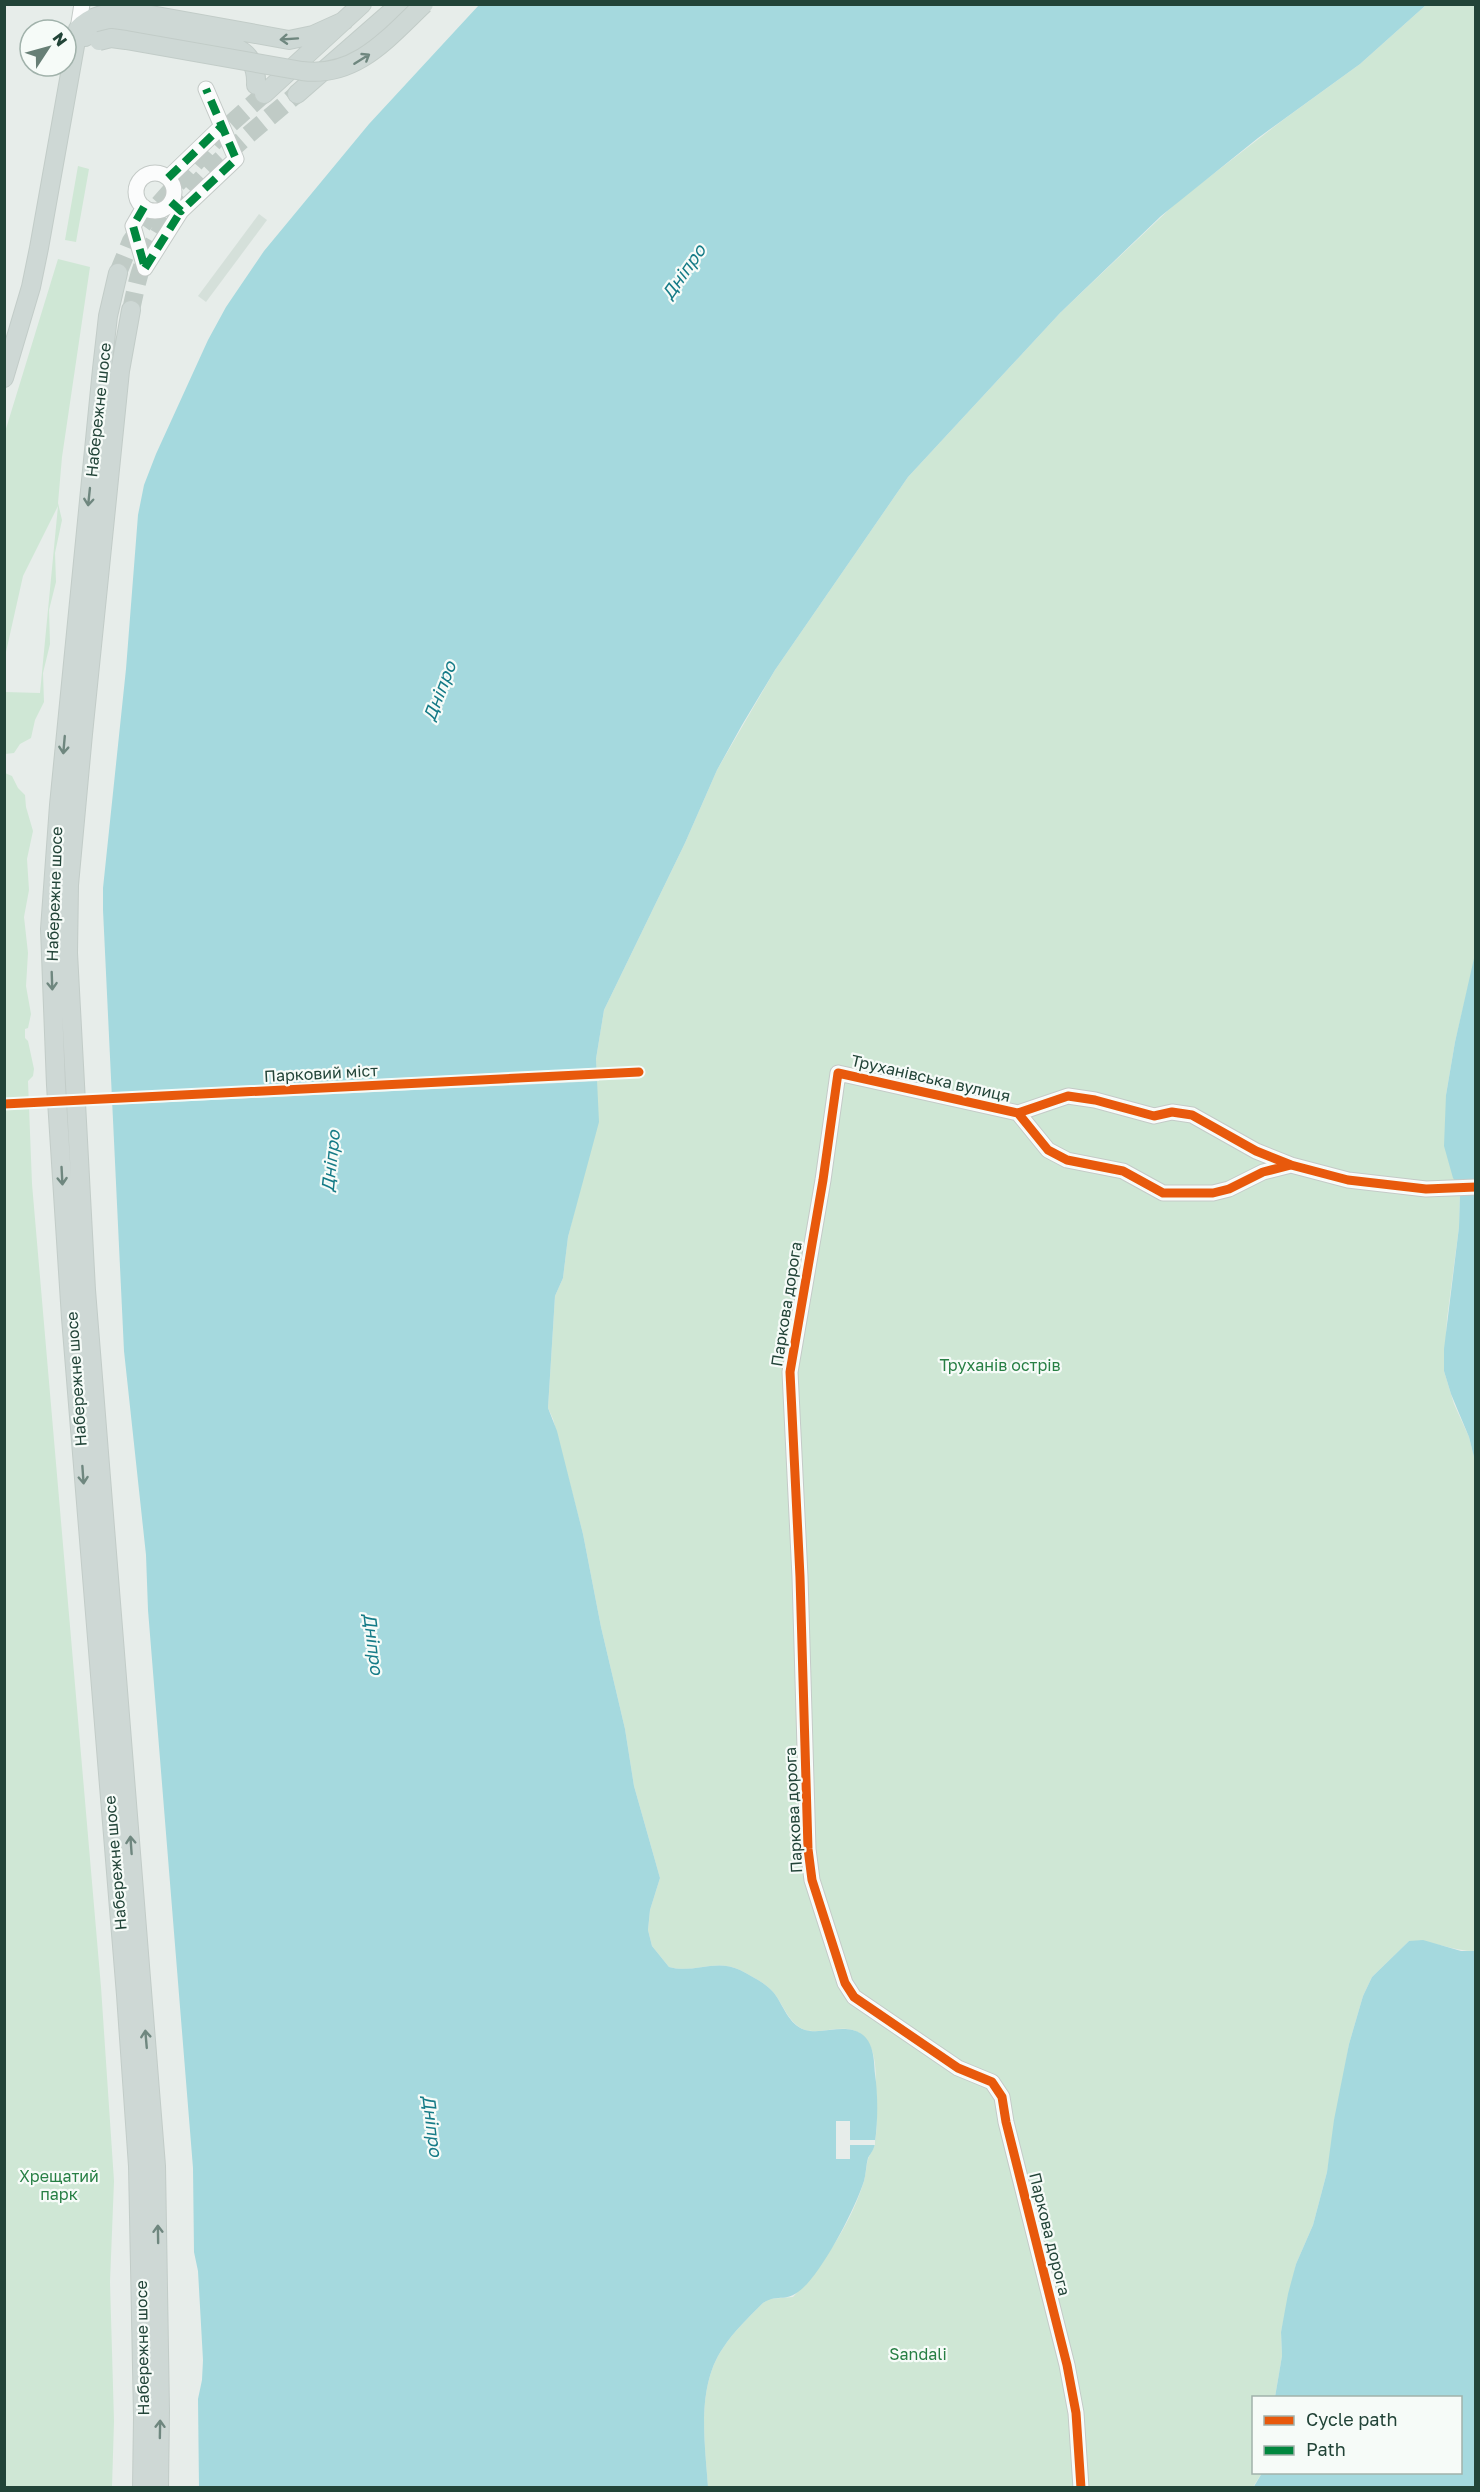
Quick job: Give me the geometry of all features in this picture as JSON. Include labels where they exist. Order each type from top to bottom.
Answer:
[{"type":"main road","points":[[78,50],[87,34],[98,28],[115,26],[235,47],[244,51],[250,58],[260,89],[362,4]]},
{"type":"main road","points":[[297,94],[400,4]]},
{"type":"main road","points":[[78,56],[99,41],[111,38],[302,71],[325,72],[350,66],[365,58],[424,4]]},
{"type":"main road","points":[[78,29],[88,19],[120,8],[282,40],[313,35],[344,21]]},
{"type":"main road","points":[[4,378],[31,286],[70,78]]},
{"type":"main road","name":"Набережне шосе","points":[[118,273],[110,305],[102,369],[62,769],[50,929],[56,1084],[70,1306],[138,2166],[143,2417],[142,2487]]},
{"type":"main road","name":"Набережне шосе","points":[[130,310],[120,371],[84,722],[69,885],[68,943],[85,1279],[156,2166],[159,2487]]},
{"type":"street","points":[[78,29],[82,4]]},
{"type":"street","points":[[144,207],[133,226],[145,268],[176,206],[174,189],[168,178],[152,173],[141,178],[136,193],[144,207],[149,210],[162,210],[176,206],[236,159],[206,89]]},
{"type":"street","points":[[168,178],[221,127]]},
{"type":"street","name":"Труханівська вулиця","points":[[837,1073],[1018,1113],[1068,1096],[1154,1116],[1172,1112],[1192,1115],[1256,1151],[1291,1165],[1348,1180],[1426,1189],[1476,1186]]},
{"type":"street","name":"Паркова дорога","points":[[837,1073],[823,1180],[790,1372],[800,1588],[808,1849],[812,1880],[845,1983],[854,1996],[958,2068],[992,2082],[1002,2097],[1006,2122],[1064,2355],[1076,2413],[1081,2487]]},
{"type":"street","name":"Труханівська вулиця","points":[[1018,1113],[1048,1150],[1067,1160],[1123,1171],[1163,1193],[1213,1193],[1229,1189],[1263,1172],[1291,1165]]},
{"type":"shaded area","points":[[259,214],[267,220],[206,302],[198,296]]},
{"type":"green space","name":"Труханів острів","points":[[1426,5],[1475,5],[1476,954],[1455,1042],[1446,1095],[1446,1116],[1460,1194],[1459,1227],[1447,1319],[1444,1371],[1454,1404],[1469,1437],[1475,1461],[1475,1951],[1409,1941],[1372,1977],[1363,1996],[1349,2044],[1327,2172],[1313,2225],[1296,2264],[1281,2332],[1282,2356],[1275,2396],[1252,2396],[1252,2474],[1261,2474],[1253,2487],[708,2487],[704,2416],[714,2363],[732,2336],[763,2303],[769,2299],[793,2297],[825,2258],[844,2228],[864,2181],[868,2159],[875,2144],[877,2115],[875,2067],[871,2047],[857,2032],[850,2029],[805,2030],[795,2024],[771,1989],[740,1970],[722,1965],[687,1969],[669,1967],[652,1946],[648,1930],[650,1910],[660,1878],[634,1786],[625,1729],[601,1627],[583,1534],[553,1419],[548,1408],[555,1296],[563,1278],[568,1237],[580,1189],[597,1090],[596,1059],[604,1010],[685,843],[717,770],[775,670],[908,477],[1060,313],[1177,202],[1360,64]]},
{"type":"green space","points":[[78,166],[89,169],[76,242],[65,240]]},
{"type":"green space","points":[[58,259],[90,267],[62,457],[58,503],[62,520],[55,553],[56,582],[49,610],[50,644],[43,673],[44,702],[35,720],[31,738],[20,744],[14,753],[5,754],[5,692],[40,693],[58,506],[23,576],[6,652],[5,667],[5,432]]},
{"type":"green space","name":"Хрещатий парк","points":[[5,773],[12,776],[18,788],[25,795],[33,831],[27,859],[29,890],[24,917],[28,953],[26,986],[31,1014],[28,1028],[25,1029],[25,1038],[28,1041],[34,1069],[33,1076],[28,1081],[32,1184],[101,1987],[114,2181],[110,2282],[114,2421],[112,2487],[5,2487]]},
{"type":"water","name":"Дніпро","points":[[479,5],[1426,5],[1360,64],[1258,138],[1161,216],[1060,313],[908,477],[775,670],[742,725],[717,770],[685,843],[604,1010],[596,1059],[599,1122],[568,1237],[563,1278],[555,1296],[548,1408],[557,1431],[583,1534],[601,1627],[625,1729],[634,1786],[660,1878],[650,1910],[648,1930],[652,1946],[669,1967],[687,1969],[722,1965],[740,1970],[771,1989],[790,2019],[799,2027],[812,2031],[849,2029],[867,2039],[874,2064],[877,2099],[876,2134],[860,2193],[847,2220],[823,2263],[807,2284],[794,2295],[774,2298],[763,2303],[732,2336],[714,2363],[704,2416],[708,2487],[199,2488],[198,2399],[203,2360],[198,2271],[194,2252],[193,2168],[148,1610],[146,1555],[124,1351],[103,910],[103,888],[126,669],[138,515],[144,485],[156,454],[208,340],[226,307],[264,251],[369,124]]},
{"type":"water","points":[[1475,954],[1475,1461],[1469,1437],[1444,1371],[1444,1349],[1459,1227],[1460,1194],[1444,1146],[1446,1095],[1455,1042]]},
{"type":"water","points":[[1423,1940],[1461,1951],[1475,1951],[1475,2487],[1253,2488],[1261,2474],[1462,2474],[1462,2396],[1275,2396],[1282,2356],[1281,2332],[1288,2294],[1296,2264],[1313,2225],[1327,2172],[1334,2120],[1349,2044],[1363,1996],[1372,1977],[1409,1941]]},
{"type":"pier","points":[[599,1068],[599,1081],[109,1105],[108,1093]]},
{"type":"pier","points":[[836,2121],[850,2121],[850,2140],[875,2140],[875,2145],[850,2145],[850,2159],[836,2159]]},
{"type":"tunnel","points":[[118,273],[131,241],[152,212],[228,126],[264,94]]},
{"type":"tunnel","points":[[131,310],[143,263],[176,209],[193,188],[233,148],[297,94]]},
{"type":"marked path","points":[[171,202],[181,211],[236,159],[206,89]]},
{"type":"marked path","points":[[168,178],[221,127]]},
{"type":"marked path","points":[[144,207],[133,226],[145,268]]},
{"type":"marked path","points":[[145,268],[181,211]]},
{"type":"cycle path","name":"Парковий міст","points":[[4,1104],[639,1072]]},
{"type":"cycle path","points":[[1081,2488],[1076,2413],[1067,2365],[1006,2122],[1002,2097],[992,2082],[958,2068],[854,1997],[845,1983],[812,1880],[808,1849],[800,1577],[790,1372],[823,1180],[838,1073],[1018,1113],[1068,1096],[1095,1100],[1154,1116],[1172,1112],[1192,1115],[1256,1151],[1291,1165],[1348,1180],[1426,1189],[1476,1187]]},
{"type":"cycle path","points":[[1018,1113],[1048,1150],[1067,1160],[1123,1171],[1163,1193],[1213,1193],[1229,1189],[1263,1172],[1291,1165]]},
{"type":"park label","name":"Sandali","points":[[918,2354]]}]
